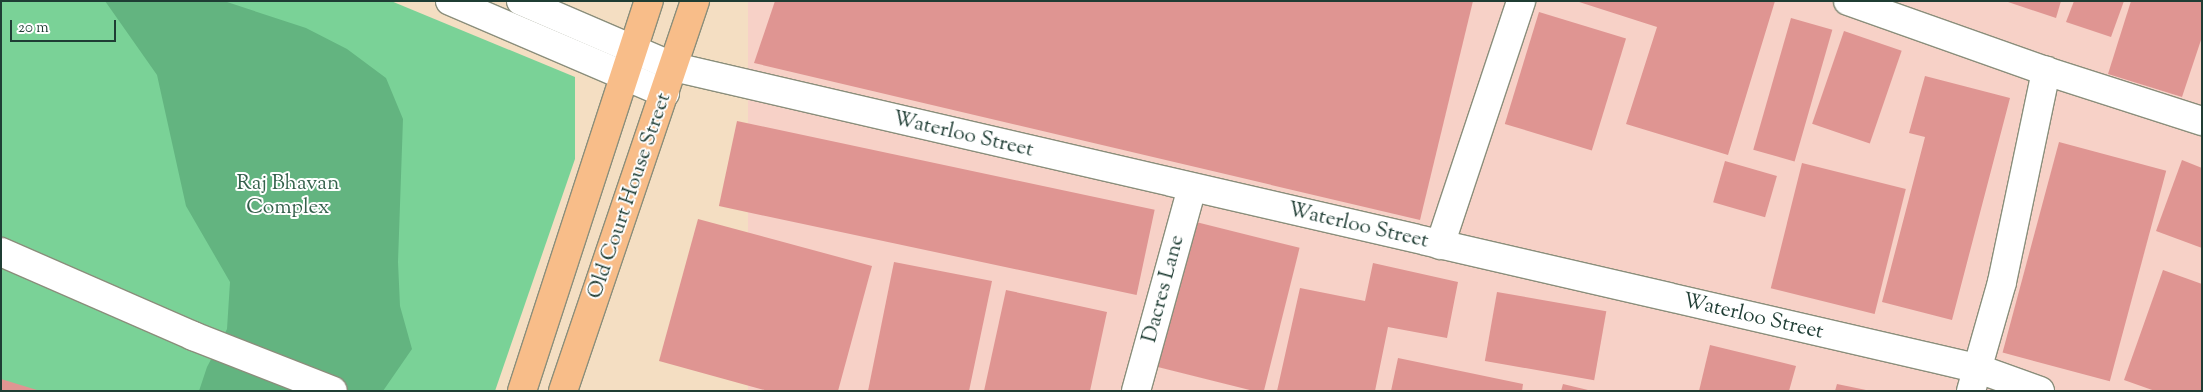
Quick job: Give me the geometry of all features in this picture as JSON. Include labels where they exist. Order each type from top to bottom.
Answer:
[{"type":"main road","points":[[522,391],[649,1]]},
{"type":"main road","name":"Old Court House Street","points":[[563,391],[696,1]]},
{"type":"street","points":[[450,1],[665,92]]},
{"type":"street","name":"Waterloo Street","points":[[521,1],[674,67],[1440,245],[1974,380],[2040,391]]},
{"type":"street","points":[[1440,245],[1521,1]]},
{"type":"street","points":[[1848,1],[2046,71],[2202,121]]},
{"type":"street","points":[[1974,380],[2002,282],[2046,71]]},
{"type":"street","name":"Dacres Lane","points":[[1136,391],[1192,188]]},
{"type":"street","points":[[1,252],[193,336],[333,391]]},
{"type":"shaded area","points":[[748,1],[2202,1],[2202,391],[748,391]]},
{"type":"green space","name":"Raj Bhavan Complex","points":[[1,1],[391,1],[575,77],[575,159],[495,391],[1,391]]},
{"type":"green space","points":[[105,1],[224,1],[306,28],[347,49],[386,78],[403,119],[398,262],[400,306],[412,349],[383,391],[199,391],[207,367],[227,329],[230,282],[186,206],[157,75]]},
{"type":"building","points":[[775,1],[1473,1],[1420,220],[754,63]]},
{"type":"building","points":[[1576,1],[1775,1],[1728,155],[1626,124],[1657,27]]},
{"type":"building","points":[[2005,1],[2061,1],[2056,18]]},
{"type":"building","points":[[2074,1],[2124,1],[2111,37],[2066,22]]},
{"type":"building","points":[[2131,1],[2202,1],[2202,37],[2182,97],[2108,74]]},
{"type":"building","points":[[1539,12],[1626,39],[1592,150],[1505,124]]},
{"type":"building","points":[[1791,18],[1832,30],[1795,162],[1753,150]]},
{"type":"building","points":[[1844,31],[1902,51],[1870,144],[1812,124]]},
{"type":"building","points":[[1925,76],[2010,98],[1952,320],[1882,302],[1925,137],[1909,133]]},
{"type":"building","points":[[737,121],[1155,210],[1137,295],[719,206]]},
{"type":"building","points":[[2059,142],[2166,171],[2110,381],[2003,353]]},
{"type":"building","points":[[2182,160],[2202,168],[2202,248],[2156,231]]},
{"type":"building","points":[[1725,161],[1777,176],[1765,217],[1713,202]]},
{"type":"building","points":[[1802,163],[1906,189],[1875,314],[1771,288]]},
{"type":"building","points":[[698,219],[872,266],[838,391],[768,391],[659,361]]},
{"type":"building","points":[[1188,220],[1300,248],[1264,391],[1254,391],[1152,366]]},
{"type":"building","points":[[894,262],[992,281],[969,391],[868,391]]},
{"type":"building","points":[[1373,263],[1458,282],[1447,338],[1388,327],[1375,391],[1277,391],[1300,288],[1365,301]]},
{"type":"building","points":[[2163,270],[2202,284],[2202,391],[2155,391],[2124,380]]},
{"type":"building","points":[[1006,290],[1107,312],[1090,391],[984,391]]},
{"type":"building","points":[[1497,292],[1606,311],[1594,380],[1485,361]]},
{"type":"building","points":[[1710,345],[1796,366],[1789,391],[1699,391]]},
{"type":"building","points":[[1398,358],[1523,384],[1522,391],[1391,391]]},
{"type":"building","points":[[1,379],[37,390],[37,391],[1,391]]},
{"type":"building","points":[[1563,384],[1588,390],[1588,391],[1561,391]]},
{"type":"building","points":[[1837,384],[1866,390],[1866,391],[1835,391]]}]
